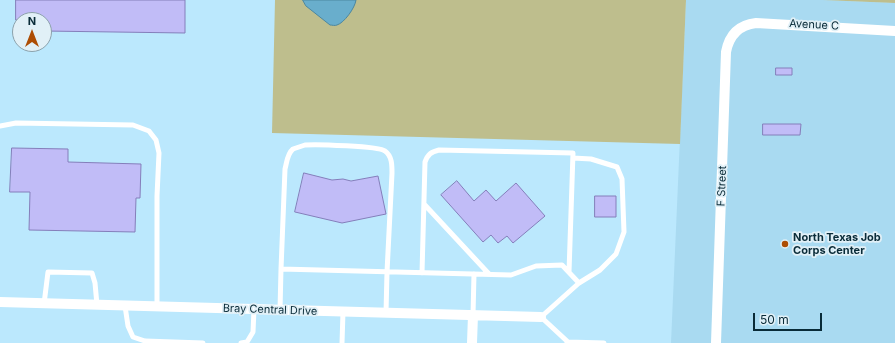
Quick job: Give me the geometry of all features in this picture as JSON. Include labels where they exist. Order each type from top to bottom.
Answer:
[{"type":"street","name":"Avenue C","points":[[735,32],[744,26],[756,23],[895,31]]},
{"type":"street","name":"F Street","points":[[716,343],[726,52],[729,41],[735,32]]},
{"type":"street","name":"Bray Central Drive","points":[[0,302],[541,317]]},
{"type":"street","points":[[472,343],[473,315]]},
{"type":"lane","points":[[0,126],[16,123],[133,125],[149,131],[156,140],[159,153],[157,196],[157,306]]},
{"type":"lane","points":[[280,310],[285,169],[288,156],[294,149],[305,145],[368,147],[384,150],[389,155],[392,163],[386,272],[386,313]]},
{"type":"lane","points":[[422,273],[425,162],[428,154],[439,150],[573,154],[569,272]]},
{"type":"lane","points":[[573,158],[591,158],[618,167],[622,179],[624,232],[616,254],[600,270],[579,283],[541,317],[567,342],[604,343]]},
{"type":"lane","points":[[424,204],[489,274]]},
{"type":"lane","points":[[281,269],[511,275],[536,266],[562,265],[579,283]]},
{"type":"lane","points":[[44,304],[48,272],[92,273],[95,283],[97,305]]},
{"type":"lane","points":[[473,315],[474,274]]},
{"type":"lane","points":[[125,306],[128,326],[133,337],[145,341],[203,343]]},
{"type":"lane","points":[[241,343],[247,343],[253,332],[254,309]]},
{"type":"lane","points":[[342,343],[343,312]]},
{"type":"shaded area","points":[[303,0],[356,0],[354,7],[340,24],[330,25],[306,6]]},
{"type":"shaded area","name":"North Texas Job Corps Center","points":[[686,0],[823,0],[895,3],[895,343],[671,343]]},
{"type":"green space","points":[[275,0],[686,0],[680,144],[272,133]]},
{"type":"green space","points":[[823,0],[895,0],[895,3]]},
{"type":"building","points":[[16,0],[185,0],[185,33],[52,31],[52,12],[16,12]]},
{"type":"building","points":[[776,68],[792,68],[792,75],[776,75]]},
{"type":"building","points":[[763,124],[801,124],[800,135],[763,135]]},
{"type":"building","points":[[12,148],[68,149],[68,162],[141,164],[140,198],[136,198],[135,232],[29,230],[30,192],[10,192]]},
{"type":"building","points":[[304,173],[332,180],[343,179],[351,181],[378,176],[386,214],[342,223],[295,212]]},
{"type":"building","points":[[457,181],[474,201],[486,190],[496,201],[516,183],[545,216],[513,243],[507,236],[498,243],[491,235],[483,242],[441,195]]},
{"type":"building","points":[[595,196],[616,196],[616,217],[595,217]]},
{"type":"place","name":"North Texas Job Corps Center","points":[[785,244]]}]
